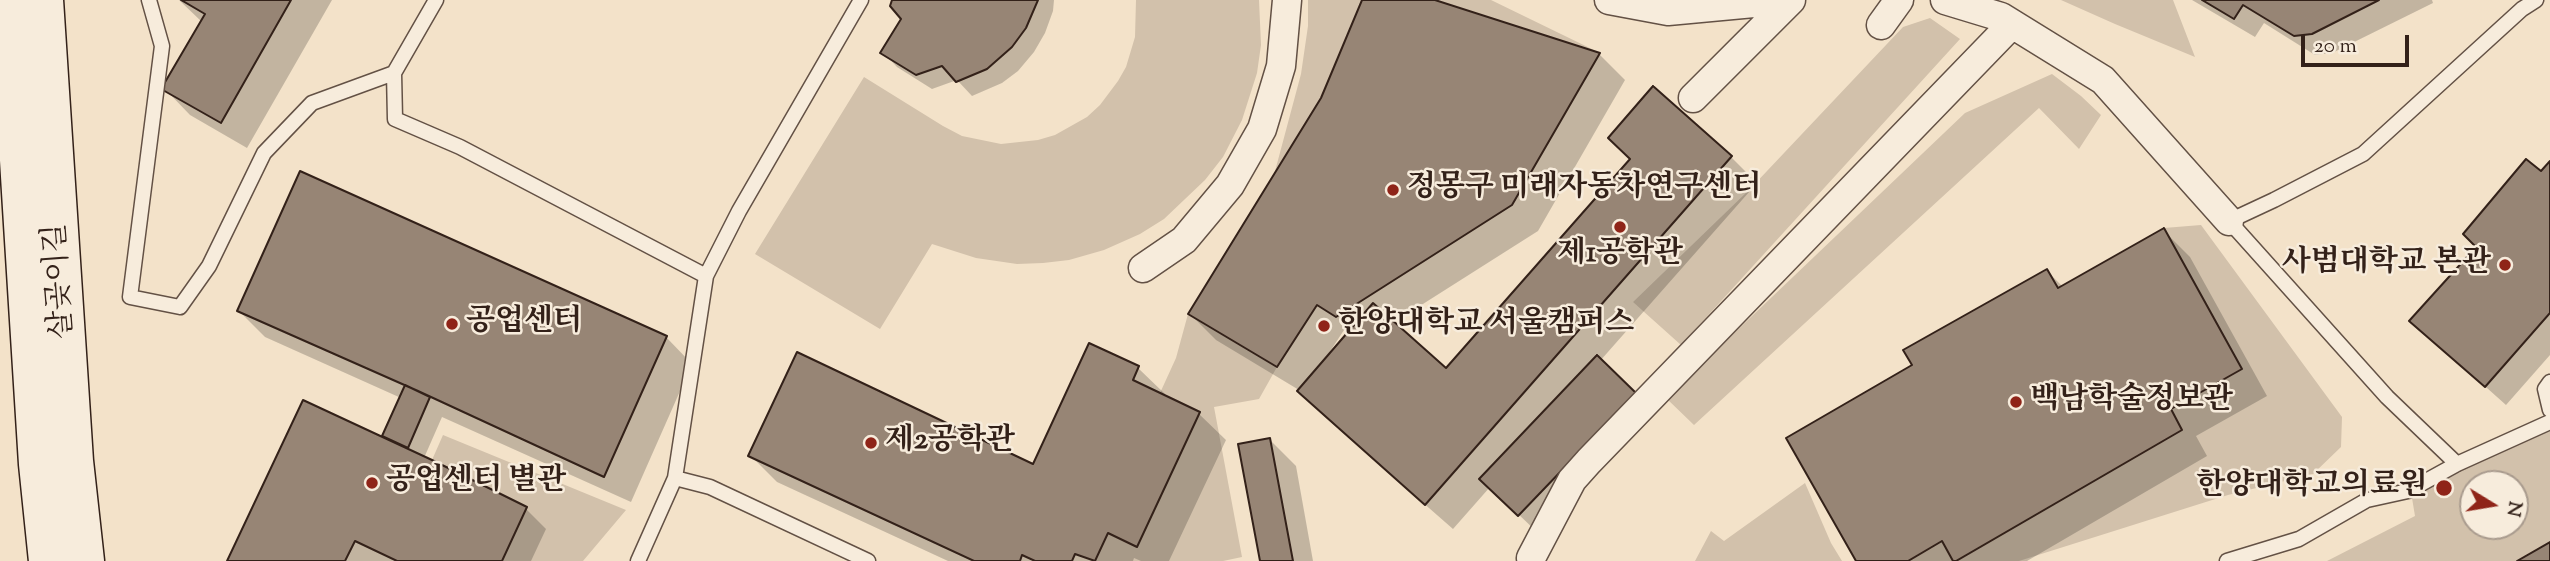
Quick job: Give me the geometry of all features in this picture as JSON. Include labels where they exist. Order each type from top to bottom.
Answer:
[{"type":"main road","name":"살곶이길","points":[[9,0],[38,464],[48,561]]},
{"type":"main road","name":"살곶이길","points":[[44,0],[74,461],[85,561]]},
{"type":"street","points":[[1143,268],[1185,240],[1230,185],[1262,129],[1281,66],[1287,0]]},
{"type":"street","points":[[1609,0],[1668,11],[1788,0]]},
{"type":"street","points":[[1693,97],[1788,0]]},
{"type":"street","points":[[1881,25],[1899,0]]},
{"type":"street","points":[[1945,0],[2001,17],[2102,80],[2229,221]]},
{"type":"street","points":[[1531,558],[1572,480],[1581,470],[2012,24]]},
{"type":"lane","points":[[149,0],[162,46],[130,297],[180,307],[209,266],[264,153],[312,103],[394,73]]},
{"type":"lane","points":[[436,0],[394,73],[395,119],[460,147],[706,276]]},
{"type":"lane","points":[[638,561],[675,478],[706,276],[739,211],[861,0]]},
{"type":"lane","points":[[2457,464],[2387,397],[2229,221],[2362,154],[2522,9],[2536,0]]},
{"type":"lane","points":[[2550,382],[2545,389],[2550,410]]},
{"type":"lane","points":[[2227,561],[2300,539],[2367,500],[2408,491],[2457,464],[2550,422]]},
{"type":"lane","points":[[675,478],[710,486],[868,561]]},
{"type":"shaded area","points":[[1136,0],[1259,0],[1261,45],[1257,73],[1242,120],[1223,157],[1205,180],[1164,219],[1140,234],[1104,250],[1069,260],[1043,263],[1017,264],[976,258],[932,244],[880,329],[755,254],[864,77],[962,136],[1001,144],[1038,140],[1055,135],[1087,117],[1118,81],[1126,67],[1135,37]]},
{"type":"shaded area","points":[[1308,0],[1362,0],[1321,98],[1274,175],[1301,74],[1308,26]]},
{"type":"shaded area","points":[[1435,0],[1491,0],[1600,53]]},
{"type":"shaded area","points":[[2061,0],[2173,0],[2195,57],[2115,24]]},
{"type":"shaded area","points":[[1930,18],[1960,39],[1681,345],[1633,302],[1750,189],[1903,27]]},
{"type":"shaded area","points":[[2052,74],[2101,115],[2079,149],[2039,108],[1694,425],[1666,398],[1965,113]]},
{"type":"shaded area","points":[[2201,225],[2342,417],[2341,447],[2313,474],[2228,495],[2019,561],[1956,561],[2182,430],[2171,409],[2164,228]]},
{"type":"shaded area","points":[[1188,314],[1277,367],[1259,399],[1214,407],[1242,557],[1223,561],[1095,561],[1108,533],[1137,547],[1200,413],[1160,393],[1176,358]]},
{"type":"shaded area","name":"한양대학교의료원","points":[[2550,417],[2550,542],[2517,561],[2327,561],[2415,516],[2411,492]]},
{"type":"shaded area","points":[[443,435],[626,510],[583,561],[502,561],[527,507],[432,460]]},
{"type":"shaded area","points":[[1805,483],[1831,543],[1842,561],[1695,561],[1711,531],[1724,541]]},
{"type":"shaded area","points":[[1942,541],[1953,561],[1908,561]]},
{"type":"building","points":[[181,0],[291,0],[221,123],[161,89],[205,14]]},
{"type":"building","points":[[892,0],[1038,0],[1026,28],[1012,47],[987,69],[956,82],[942,66],[916,75],[880,53],[901,19],[890,6]]},
{"type":"building","name":"정몽구 미래자동차연구센터","points":[[1362,0],[1435,0],[1600,53],[1512,205],[1336,317],[1317,305],[1277,367],[1188,314],[1321,98]]},
{"type":"building","points":[[2202,0],[2379,0],[2312,34],[2294,36],[2243,5],[2234,19]]},
{"type":"building","name":"제1공학관","points":[[1653,86],[1732,156],[1425,505],[1297,391],[1373,303],[1446,368],[1630,159],[1608,138]]},
{"type":"building","name":"사범대학교 본관","points":[[2526,159],[2541,171],[2550,161],[2550,313],[2485,387],[2409,321],[2476,247],[2463,234]]},
{"type":"building","name":"공업센터","points":[[300,171],[667,336],[604,477],[237,311]]},
{"type":"building","name":"백남학술정보관","points":[[2164,228],[2242,369],[2171,409],[2182,430],[1956,561],[1953,561],[1942,541],[1908,561],[1856,561],[1786,438],[1912,365],[1903,350],[2047,269],[2058,288]]},
{"type":"building","name":"제2공학관","points":[[1089,343],[1139,366],[1133,380],[1200,412],[1137,547],[1108,533],[1095,561],[1075,554],[1072,561],[1035,561],[1022,555],[1020,561],[974,561],[748,456],[797,352],[1033,464]]},
{"type":"building","points":[[1597,355],[1636,393],[1518,516],[1479,479]]},
{"type":"building","points":[[405,385],[430,397],[408,448],[382,436]]},
{"type":"building","name":"공업센터 별관","points":[[303,400],[527,507],[502,561],[397,561],[355,541],[345,561],[227,561]]},
{"type":"building","points":[[1270,438],[1293,561],[1260,561],[1238,444]]},
{"type":"building","points":[[2550,542],[2550,561],[2517,561]]},
{"type":"place","name":"정몽구 미래자동차연구센터","points":[[1393,190]]},
{"type":"place","name":"제1공학관","points":[[1620,227]]},
{"type":"place","name":"사범대학교 본관","points":[[2505,265]]},
{"type":"place","name":"공업센터","points":[[452,324]]},
{"type":"place","name":"한양대학교 서울캠퍼스","points":[[1324,326]]},
{"type":"place","name":"백남학술정보관","points":[[2016,402]]},
{"type":"place","name":"제2공학관","points":[[871,443]]},
{"type":"place","name":"공업센터 별관","points":[[372,483]]},
{"type":"place","name":"한양대학교의료원","points":[[2444,488]]}]
